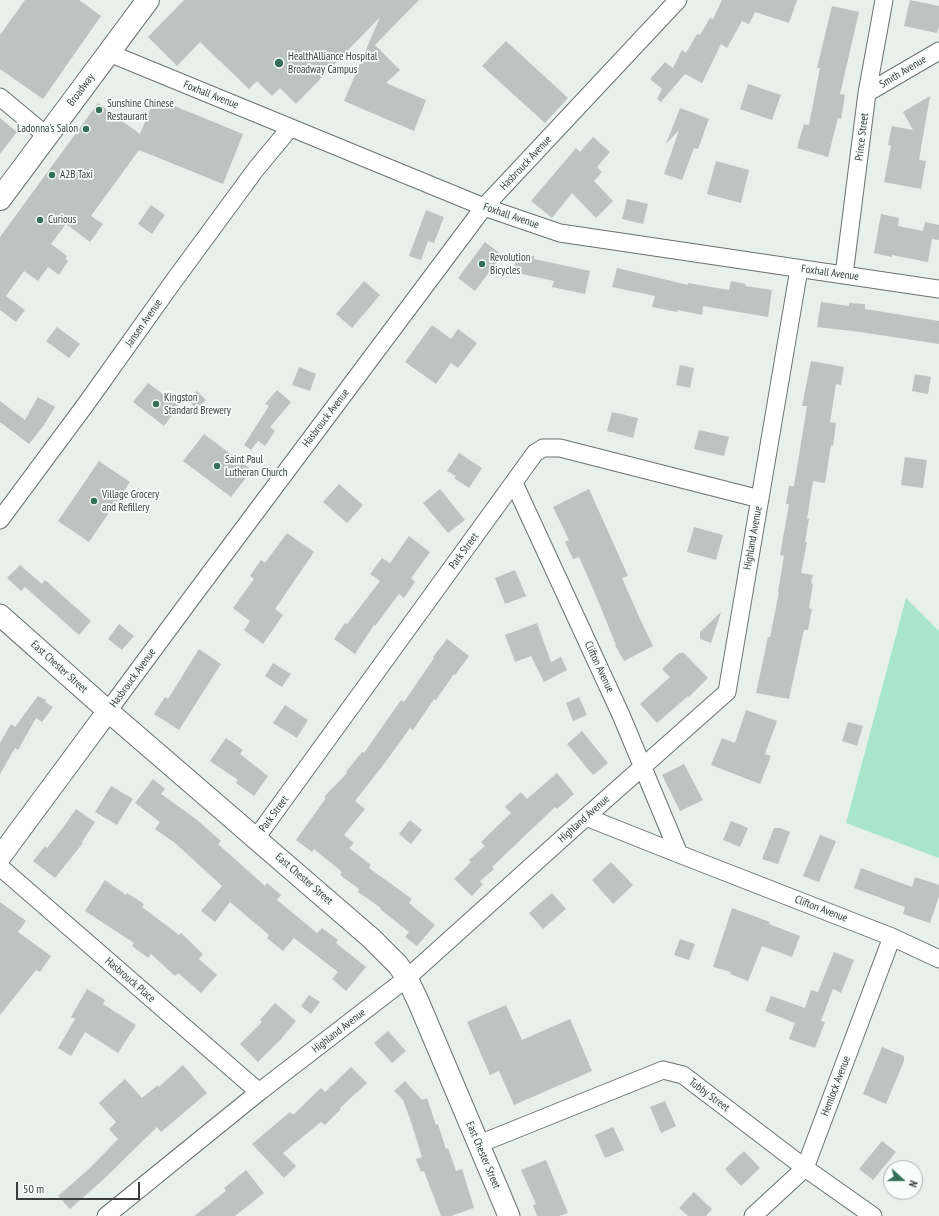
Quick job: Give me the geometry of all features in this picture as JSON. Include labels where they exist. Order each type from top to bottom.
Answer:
[{"type":"highway","name":"Broadway","points":[[0,199],[148,0]]},
{"type":"main road","name":"East Chester Street","points":[[0,615],[108,711],[371,938],[398,965],[407,978],[418,1001],[509,1216]]},
{"type":"main road","name":"Hasbrouck Avenue","points":[[0,857],[108,711]]},
{"type":"street","name":"Hasbrouck Avenue","points":[[108,711],[484,207],[678,0]]},
{"type":"street","name":"Prince Street","points":[[844,275],[867,93],[884,0]]},
{"type":"street","name":"Smith Avenue","points":[[867,93],[939,51]]},
{"type":"street","name":"Foxhall Avenue","points":[[109,53],[484,207],[560,233],[939,289]]},
{"type":"street","points":[[0,97],[47,136]]},
{"type":"street","name":"Jansen Avenue","points":[[0,520],[251,176],[290,128]]},
{"type":"street","name":"Highland Avenue","points":[[106,1216],[259,1092],[407,978],[727,692],[799,269]]},
{"type":"street","name":"Park Street","points":[[256,838],[535,453],[543,448],[560,448],[760,499]]},
{"type":"street","name":"Clifton Avenue","points":[[514,483],[621,714],[679,854]]},
{"type":"street","name":"Clifton Avenue","points":[[586,817],[892,937],[939,959]]},
{"type":"street","name":"Hasbrouck Place","points":[[0,867],[259,1092]]},
{"type":"street","name":"Hemlock Avenue","points":[[753,1216],[805,1168],[892,937]]},
{"type":"street","name":"Tubby Street","points":[[479,1144],[663,1070],[683,1075],[805,1168],[873,1216]]},
{"type":"green space","points":[[906,598],[939,631],[939,858],[846,823]]},
{"type":"building","points":[[25,0],[79,0],[101,16],[43,99],[0,69],[0,35]]},
{"type":"building","name":"HealthAlliance Hospital Broadway Campus","points":[[184,0],[419,0],[375,45],[400,70],[386,83],[426,100],[414,131],[344,101],[380,17],[296,104],[280,88],[272,96],[257,81],[249,89],[200,42],[177,66],[148,37]]},
{"type":"building","points":[[722,0],[797,0],[789,23],[755,12],[749,24],[742,21],[727,48],[721,44],[702,83],[685,74],[661,102],[657,99],[662,89],[650,79],[665,62],[673,68],[682,50],[686,53],[697,34],[700,35],[710,18],[713,19]]},
{"type":"building","points":[[910,0],[939,6],[939,26],[937,33],[904,26]]},
{"type":"building","points":[[832,6],[859,12],[840,94],[845,95],[841,119],[838,118],[828,157],[797,148],[804,124],[809,125],[820,68],[817,68]]},
{"type":"building","points":[[506,41],[568,98],[545,123],[482,66]]},
{"type":"building","points":[[748,84],[781,95],[772,120],[740,109]]},
{"type":"building","points":[[930,96],[919,160],[926,161],[921,189],[884,182],[891,146],[888,145],[892,126],[913,130],[903,112]]},
{"type":"building","points":[[155,98],[243,134],[223,184],[139,150],[91,216],[103,224],[90,242],[66,224],[51,244],[67,256],[65,259],[68,261],[59,275],[48,267],[38,281],[24,271],[6,296],[25,310],[16,322],[0,310],[0,237],[98,103],[140,134]]},
{"type":"building","points":[[680,108],[709,119],[698,149],[694,148],[682,180],[664,174],[679,130],[666,144]]},
{"type":"building","points":[[0,118],[17,132],[0,154]]},
{"type":"building","points":[[593,137],[610,152],[597,167],[602,172],[594,181],[613,201],[596,218],[572,193],[552,218],[531,201],[576,148],[580,152]]},
{"type":"building","points":[[716,161],[749,170],[741,203],[707,194]]},
{"type":"building","points":[[627,199],[648,204],[643,224],[622,219]]},
{"type":"building","points":[[151,205],[165,215],[152,234],[138,224]]},
{"type":"building","points":[[426,210],[444,217],[434,243],[428,241],[421,260],[409,256]]},
{"type":"building","points":[[881,214],[899,218],[898,226],[923,231],[925,222],[939,225],[939,240],[932,239],[928,262],[874,253]]},
{"type":"building","name":"Revolution Bicycles","points":[[485,242],[502,255],[475,291],[458,278]]},
{"type":"building","points":[[518,253],[534,256],[534,259],[590,271],[585,294],[552,287],[554,281],[513,272]]},
{"type":"building","points":[[617,268],[688,285],[688,283],[729,290],[731,281],[746,284],[745,286],[772,290],[768,317],[703,306],[702,315],[652,307],[655,296],[612,287]]},
{"type":"building","points":[[364,281],[380,295],[352,328],[336,314]]},
{"type":"building","points":[[821,302],[849,306],[849,303],[865,304],[865,309],[939,321],[939,344],[817,327]]},
{"type":"building","points":[[432,325],[451,339],[458,329],[477,343],[458,368],[451,363],[436,384],[405,362]]},
{"type":"building","points":[[57,327],[80,344],[69,358],[46,341]]},
{"type":"building","points":[[811,361],[844,367],[841,385],[836,384],[830,422],[836,423],[825,483],[813,481],[807,519],[809,519],[805,542],[807,542],[801,573],[813,575],[809,608],[812,609],[808,630],[804,630],[789,699],[756,693],[768,637],[770,637],[779,592],[784,556],[780,555],[789,504],[786,504],[789,486],[794,486],[807,406],[802,406]]},
{"type":"building","points":[[680,365],[694,368],[690,388],[676,385]]},
{"type":"building","points":[[299,367],[316,374],[310,391],[292,385]]},
{"type":"building","points":[[915,374],[931,377],[928,394],[912,391]]},
{"type":"building","name":"Kingston Standard Brewery","points":[[148,383],[179,406],[164,426],[133,402]]},
{"type":"building","points":[[277,390],[291,402],[270,427],[275,431],[265,446],[258,441],[251,450],[244,445],[269,406],[265,404]]},
{"type":"building","points":[[197,391],[206,400],[197,409],[188,400]]},
{"type":"building","points":[[38,397],[55,407],[44,425],[29,444],[0,422],[0,401],[25,420]]},
{"type":"building","points":[[612,412],[638,418],[633,438],[607,431]]},
{"type":"building","points":[[699,430],[729,437],[724,456],[694,449]]},
{"type":"building","name":"Saint Paul Lutheran Church","points":[[204,434],[252,470],[231,497],[183,461]]},
{"type":"building","points":[[459,453],[482,468],[469,488],[454,478],[456,476],[447,471]]},
{"type":"building","points":[[905,457],[927,460],[923,488],[901,485]]},
{"type":"building","name":"Village Grocery and Refillery","points":[[99,461],[130,482],[89,542],[58,521]]},
{"type":"building","points":[[339,484],[363,505],[347,523],[323,502]]},
{"type":"building","points":[[440,489],[465,520],[448,533],[423,503]]},
{"type":"building","points":[[589,489],[628,576],[622,578],[653,646],[624,661],[615,645],[579,557],[573,559],[565,542],[569,540],[553,507]]},
{"type":"building","points":[[694,527],[723,535],[716,560],[687,552]]},
{"type":"building","points":[[287,533],[314,552],[275,609],[283,615],[263,644],[244,630],[250,621],[233,608],[254,579],[250,576],[261,560],[265,563]]},
{"type":"building","points":[[409,536],[430,552],[411,578],[415,582],[404,598],[399,594],[375,626],[374,625],[355,654],[334,639],[345,623],[347,624],[380,581],[370,574],[382,558],[390,563]]},
{"type":"building","points":[[20,565],[42,584],[45,580],[91,621],[79,635],[25,587],[21,591],[7,578]]},
{"type":"building","points":[[515,570],[526,596],[505,604],[495,578]]},
{"type":"building","points":[[721,612],[711,643],[700,639],[700,632]]},
{"type":"building","points":[[537,623],[551,662],[561,657],[567,670],[544,682],[531,656],[515,662],[505,635]]},
{"type":"building","points":[[119,624],[134,636],[122,650],[108,639]]},
{"type":"building","points":[[447,639],[469,656],[455,675],[454,674],[436,700],[434,699],[413,730],[410,728],[355,801],[365,809],[344,835],[354,843],[349,848],[371,865],[369,868],[412,899],[409,903],[435,925],[417,946],[405,937],[409,932],[380,909],[381,908],[358,892],[359,889],[340,875],[342,872],[314,849],[312,852],[296,840],[326,798],[324,797],[347,773],[346,772],[362,752],[364,753],[401,700],[404,702],[434,658],[433,657]]},
{"type":"building","points":[[199,649],[221,664],[179,730],[154,714],[165,697],[168,699]]},
{"type":"building","points":[[679,653],[684,653],[708,678],[689,697],[688,696],[657,723],[640,704],[670,677],[662,669]]},
{"type":"building","points":[[273,663],[291,674],[282,687],[265,676]]},
{"type":"building","points":[[38,696],[46,700],[45,702],[53,707],[42,722],[36,718],[18,750],[15,748],[0,774],[0,743],[11,724],[15,727]]},
{"type":"building","points":[[579,697],[587,715],[573,721],[566,703]]},
{"type":"building","points":[[285,705],[308,720],[297,738],[273,723]]},
{"type":"building","points":[[746,710],[777,721],[765,754],[771,756],[760,784],[711,765],[722,738],[735,743]]},
{"type":"building","points":[[848,722],[863,726],[857,746],[842,741]]},
{"type":"building","points":[[582,731],[608,763],[593,775],[567,744]]},
{"type":"building","points":[[226,738],[243,750],[240,754],[268,776],[254,796],[236,783],[238,780],[210,761]]},
{"type":"building","points":[[684,764],[703,800],[680,811],[662,775]]},
{"type":"building","points":[[557,773],[574,794],[557,809],[555,807],[492,867],[494,869],[480,881],[483,884],[472,896],[454,879],[471,862],[469,860],[485,846],[481,842],[511,813],[505,807],[521,792],[527,799]]},
{"type":"building","points":[[153,779],[165,789],[161,794],[196,819],[221,841],[218,844],[265,886],[267,883],[281,895],[277,900],[317,933],[322,928],[338,940],[336,943],[366,967],[346,991],[332,979],[338,972],[294,938],[283,951],[267,938],[269,935],[230,902],[215,922],[201,911],[222,886],[175,843],[155,829],[160,822],[135,803]]},
{"type":"building","points":[[111,786],[133,799],[117,825],[95,812]]},
{"type":"building","points":[[76,809],[95,822],[82,842],[83,843],[55,878],[33,861],[45,846],[47,848]]},
{"type":"building","points":[[410,820],[422,830],[411,844],[399,834]]},
{"type":"building","points":[[731,821],[748,828],[740,847],[723,840]]},
{"type":"building","points":[[774,828],[780,828],[790,832],[778,864],[762,859]]},
{"type":"building","points":[[820,835],[836,841],[819,882],[803,876]]},
{"type":"building","points":[[611,862],[633,885],[613,904],[592,880]]},
{"type":"building","points":[[861,868],[912,887],[915,877],[939,885],[939,896],[930,923],[903,914],[905,907],[854,888]]},
{"type":"building","points":[[105,880],[126,895],[127,893],[144,904],[142,907],[179,935],[181,933],[203,954],[199,959],[217,975],[201,993],[178,973],[175,976],[151,954],[148,958],[132,946],[134,943],[85,911]]},
{"type":"building","points":[[552,893],[566,909],[543,929],[529,913]]},
{"type":"building","points":[[0,902],[26,921],[18,932],[51,956],[40,972],[36,970],[0,1015]]},
{"type":"building","points":[[732,908],[770,922],[769,924],[800,936],[792,957],[762,946],[748,981],[730,974],[731,972],[713,967]]},
{"type":"building","points":[[680,939],[695,944],[689,960],[674,955]]},
{"type":"building","points":[[834,952],[854,960],[841,993],[833,989],[821,1021],[825,1022],[815,1048],[789,1039],[795,1023],[765,1011],[771,996],[805,1008],[811,990],[818,992]]},
{"type":"building","points":[[87,989],[105,1000],[103,1004],[136,1025],[118,1053],[85,1032],[71,1056],[58,1048],[75,1019],[71,1017]]},
{"type":"building","points":[[309,995],[320,1002],[311,1014],[301,1006]]},
{"type":"building","points":[[275,1003],[296,1021],[281,1039],[258,1062],[240,1044],[262,1022],[260,1020]]},
{"type":"building","points":[[506,1005],[522,1040],[570,1019],[592,1071],[514,1105],[499,1071],[490,1075],[467,1022]]},
{"type":"building","points":[[388,1031],[406,1051],[392,1063],[374,1043]]},
{"type":"building","points":[[882,1047],[904,1056],[904,1061],[886,1104],[863,1094]]},
{"type":"building","points":[[183,1065],[207,1093],[161,1132],[157,1127],[105,1178],[70,1209],[58,1196],[90,1168],[118,1139],[109,1129],[116,1122],[99,1103],[125,1079],[142,1098],[158,1085],[159,1087]]},
{"type":"building","points":[[351,1067],[367,1083],[340,1108],[341,1109],[325,1125],[321,1122],[283,1153],[296,1166],[284,1178],[252,1144],[290,1112],[293,1115],[321,1088],[325,1092]]},
{"type":"building","points":[[405,1081],[422,1100],[427,1098],[436,1125],[438,1124],[446,1149],[448,1148],[456,1171],[462,1169],[474,1208],[451,1216],[441,1216],[424,1171],[421,1172],[416,1159],[422,1157],[403,1100],[394,1091]]},
{"type":"building","points":[[665,1101],[676,1126],[661,1133],[650,1107]]},
{"type":"building","points":[[613,1127],[624,1150],[605,1158],[595,1135]]},
{"type":"building","points":[[882,1141],[896,1152],[889,1160],[883,1160],[883,1168],[873,1180],[859,1169]]},
{"type":"building","points":[[744,1151],[760,1168],[741,1186],[725,1169]]},
{"type":"building","points":[[546,1160],[568,1213],[559,1216],[537,1216],[533,1205],[536,1204],[521,1170]]},
{"type":"building","points":[[246,1170],[264,1193],[235,1216],[194,1216],[226,1191],[224,1188]]},
{"type":"building","points":[[694,1192],[712,1209],[706,1216],[688,1216],[679,1208]]},
{"type":"place","name":"HealthAlliance Hospital Broadway Campus","points":[[279,63]]},
{"type":"place","name":"Sunshine Chinese Restaurant","points":[[99,110]]},
{"type":"place","name":"Ladonna's Salon","points":[[86,129]]},
{"type":"place","name":"A2B Taxi","points":[[52,175]]},
{"type":"place","name":"Curious","points":[[40,220]]},
{"type":"place","name":"Revolution Bicycles","points":[[482,264]]},
{"type":"place","name":"Kingston Standard Brewery","points":[[156,404]]},
{"type":"place","name":"Saint Paul Lutheran Church","points":[[217,466]]},
{"type":"place","name":"Village Grocery and Refillery","points":[[94,501]]}]
